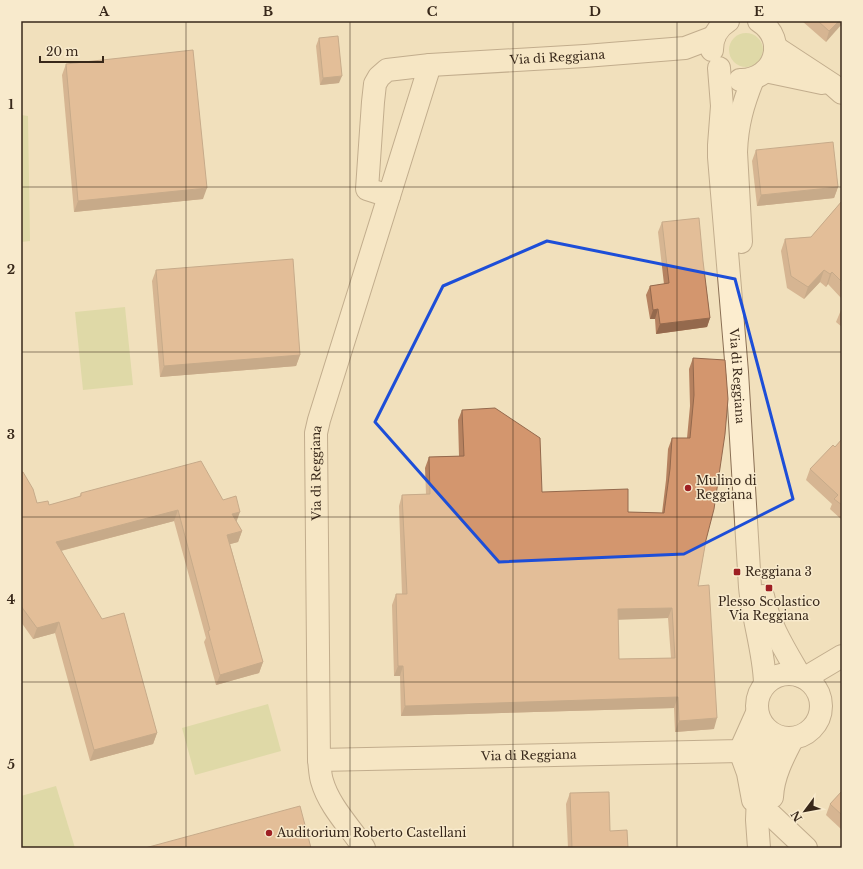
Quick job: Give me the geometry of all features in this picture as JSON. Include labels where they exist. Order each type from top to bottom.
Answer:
[{"type":"street","points":[[759,21],[766,26],[771,33],[775,47],[839,84]]},
{"type":"street","points":[[719,38],[726,75],[734,79],[744,80],[759,75],[839,84]]},
{"type":"street","name":"Via di Reggiana","points":[[389,196],[367,189],[372,102],[375,84],[379,77],[387,70],[430,65],[585,56],[686,48],[719,38],[722,106],[719,157],[737,372],[750,587],[754,619],[763,654],[766,683]]},
{"type":"street","name":"Via di Reggiana","points":[[775,47],[773,59],[759,75],[740,112],[736,152],[762,588],[769,618],[803,677],[814,686],[819,696]]},
{"type":"street","name":"Via di Reggiana","points":[[364,848],[336,809],[321,780],[319,760],[316,433],[430,65]]},
{"type":"street","points":[[769,848],[764,818],[758,796],[767,740],[757,713],[756,708],[758,697],[766,683],[774,677],[784,674],[803,677],[842,656]]},
{"type":"street","points":[[759,848],[764,818],[774,780],[783,756],[793,738],[807,733],[818,721],[821,711],[819,696],[842,665]]},
{"type":"street","points":[[757,713],[740,751],[764,818],[806,848]]},
{"type":"street","name":"Via di Reggiana","points":[[319,760],[740,751],[778,737],[793,738]]},
{"type":"highlighted area","points":[[547,241],[735,279],[793,499],[684,554],[499,562],[375,422],[443,286]]},
{"type":"green space","points":[[746,33],[758,38],[763,50],[758,62],[746,67],[734,62],[729,50],[734,38]]},
{"type":"green space","points":[[21,115],[28,116],[30,241],[21,242]]},
{"type":"green space","points":[[125,307],[133,385],[83,390],[75,312]]},
{"type":"green space","points":[[268,704],[281,751],[195,775],[182,728]]},
{"type":"green space","points":[[56,786],[75,848],[21,848],[21,796]]},
{"type":"building","points":[[818,21],[839,21],[829,31]]},
{"type":"building","points":[[338,36],[342,76],[323,78],[319,38]]},
{"type":"building","points":[[193,50],[207,188],[78,201],[66,64]]},
{"type":"building","points":[[833,142],[838,187],[761,195],[756,150]]},
{"type":"building","points":[[842,201],[842,282],[832,272],[830,274],[824,270],[808,287],[791,276],[785,239],[811,237]]},
{"type":"building","points":[[699,218],[710,318],[660,324],[658,309],[653,310],[650,286],[669,283],[662,222]]},
{"type":"building","points":[[293,259],[300,355],[164,366],[156,270]]},
{"type":"building","points":[[693,358],[725,360],[728,399],[725,434],[714,509],[706,540],[698,586],[709,585],[717,718],[679,721],[678,697],[405,706],[403,666],[398,666],[396,594],[407,594],[402,495],[430,494],[429,457],[464,456],[462,410],[495,408],[540,438],[542,492],[628,489],[628,512],[664,513],[670,469],[672,438],[690,438],[694,395]],"holes":[[[672,608],[675,658],[619,659],[618,609]]]},
{"type":"building","points":[[842,439],[842,505],[834,499],[838,495],[810,469],[833,445],[835,447]]},
{"type":"building","points":[[201,461],[223,500],[236,496],[240,512],[232,514],[242,531],[227,535],[263,662],[220,675],[208,631],[210,630],[178,510],[56,542],[102,619],[124,613],[157,733],[94,750],[59,622],[37,628],[21,606],[21,472],[23,472],[33,489],[37,503],[48,501],[49,505],[81,496],[81,493]]},
{"type":"building","points":[[842,791],[842,815],[830,804]]},
{"type":"building","points":[[609,792],[610,831],[627,830],[628,848],[572,848],[570,793]]},
{"type":"building","points":[[300,806],[311,848],[145,848]]},
{"type":"place","name":"Mulino di Reggiana","points":[[688,488]]},
{"type":"place","name":"Reggiana 3","points":[[737,572]]},
{"type":"place","name":"Plesso Scolastico Via Reggiana","points":[[769,588]]},
{"type":"place","name":"Auditorium Roberto Castellani","points":[[269,833]]}]
